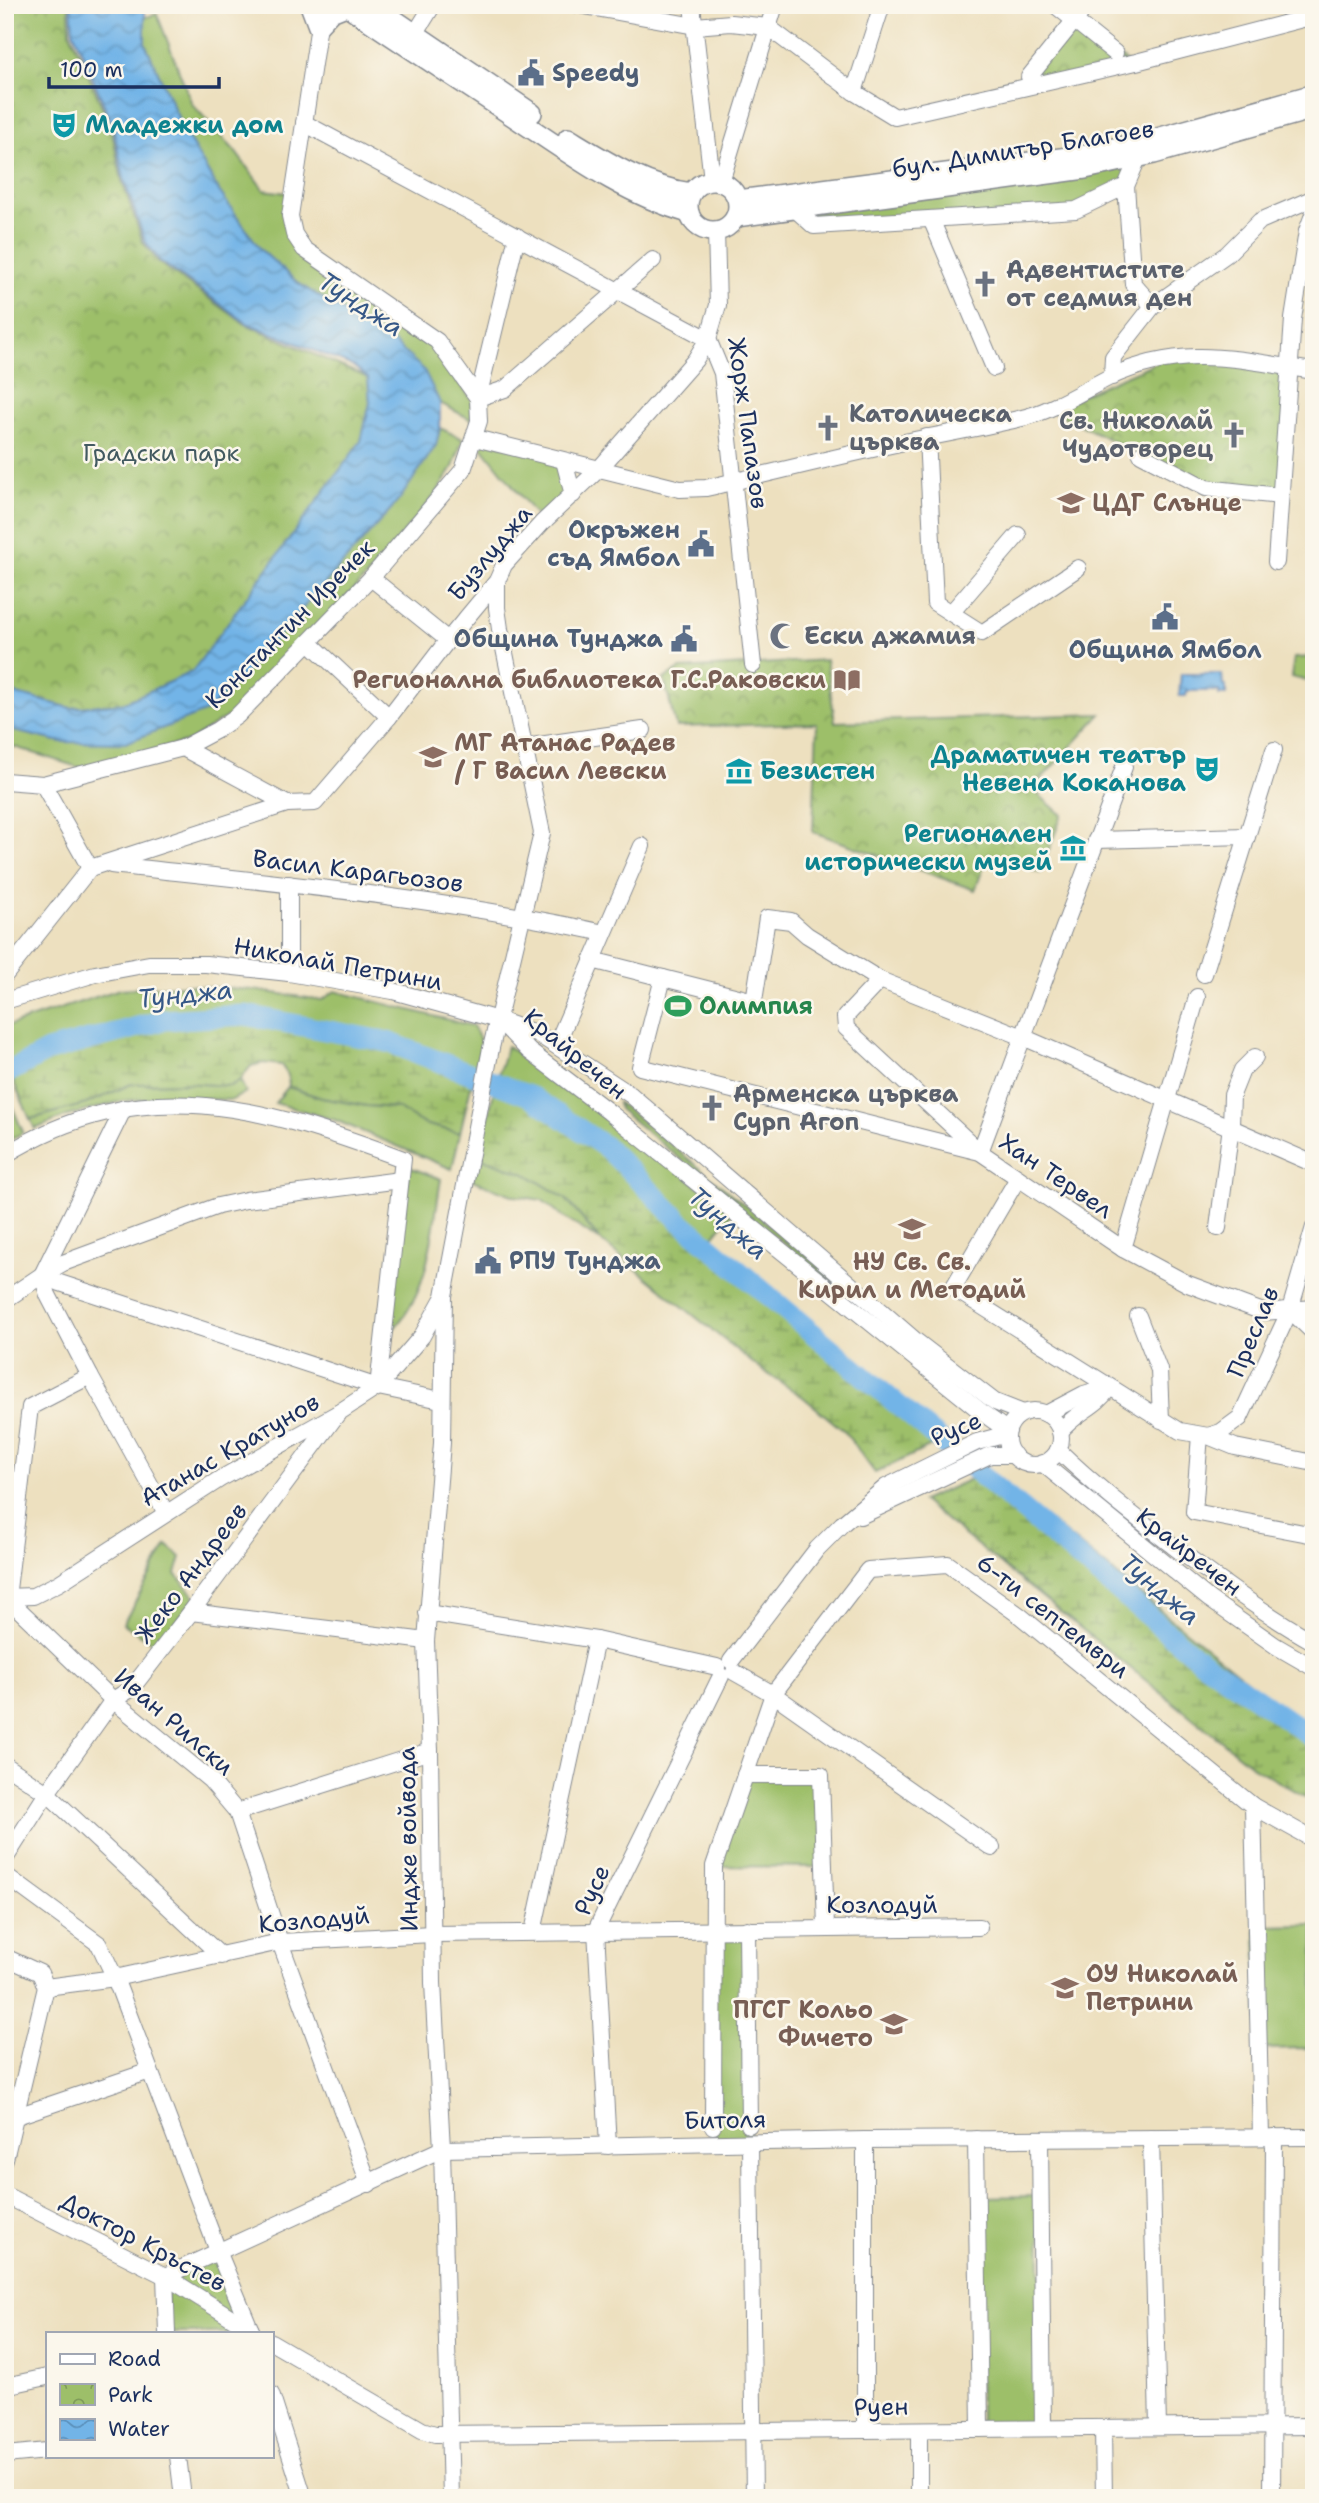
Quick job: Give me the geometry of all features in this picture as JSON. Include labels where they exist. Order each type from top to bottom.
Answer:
[{"type":"main road","points":[[310,5],[318,26],[331,12],[346,5],[560,148],[631,191],[668,208],[689,214]]},
{"type":"main road","points":[[373,5],[570,139],[641,179],[691,193]]},
{"type":"main road","name":"бул. Димитър Благоев","points":[[737,208],[1084,155],[1150,141],[1314,94]]},
{"type":"main road","name":"бул. Димитър Благоев","points":[[737,208],[794,209],[1085,169],[1138,158],[1314,109]]},
{"type":"main road","points":[[717,181],[734,192],[737,208],[724,229],[716,231],[699,227],[689,214],[688,199],[691,193],[704,182],[717,181]]},
{"type":"street","points":[[322,5],[290,216],[294,234],[304,248],[437,341],[478,398],[505,390],[653,260]]},
{"type":"street","points":[[415,34],[433,5]]},
{"type":"street","points":[[579,5],[695,26],[731,23],[768,27],[854,92],[895,117],[1136,62],[1314,16]]},
{"type":"street","points":[[692,5],[717,181]]},
{"type":"street","points":[[717,181],[775,5]]},
{"type":"street","points":[[854,92],[881,5]]},
{"type":"street","points":[[1055,5],[1115,53]]},
{"type":"street","points":[[1029,77],[1087,5]]},
{"type":"street","points":[[1303,5],[1314,11]]},
{"type":"street","points":[[304,122],[708,339]]},
{"type":"street","points":[[1138,158],[1126,186],[1133,284],[1153,306]]},
{"type":"street","points":[[794,209],[814,226],[1076,211],[1126,186]]},
{"type":"street","points":[[1112,377],[1113,357],[1153,306],[1227,254],[1260,221],[1314,198]]},
{"type":"street","points":[[1276,562],[1289,367],[1307,231],[1314,212]]},
{"type":"street","points":[[930,219],[994,368]]},
{"type":"street","name":"Жорж Папазов","points":[[716,231],[718,305],[708,339],[722,373],[753,665]]},
{"type":"street","name":"Константин Иречек","points":[[5,781],[43,784],[86,774],[183,748],[217,730],[237,716],[370,578],[463,470],[479,421],[478,398],[517,236]]},
{"type":"street","name":"Бузлуджа","points":[[287,804],[315,803],[389,717],[498,580],[505,565],[542,523],[598,469],[695,360],[708,339]]},
{"type":"street","points":[[475,438],[680,488],[705,488],[928,437],[1021,419],[1049,409],[1112,377],[1166,358],[1230,356],[1314,371]]},
{"type":"street","points":[[928,437],[935,603],[982,633],[1078,568]]},
{"type":"street","points":[[1141,454],[1206,488],[1280,496]]},
{"type":"street","points":[[564,461],[573,495]]},
{"type":"street","points":[[951,613],[1018,535]]},
{"type":"street","points":[[370,578],[448,640]]},
{"type":"street","name":"Индже войвода","points":[[451,2498],[442,2149],[432,1934],[426,1641],[442,1443],[444,1296],[491,1048],[542,833],[496,608],[498,580]]},
{"type":"street","points":[[309,642],[389,717]]},
{"type":"street","points":[[525,747],[643,730]]},
{"type":"street","points":[[183,748],[287,804]]},
{"type":"street","points":[[1204,974],[1274,750]]},
{"type":"street","points":[[880,980],[845,1017],[846,1028],[980,1152],[1124,767]]},
{"type":"street","points":[[43,784],[98,866]]},
{"type":"street","points":[[5,975],[98,866],[287,804]]},
{"type":"street","points":[[1097,840],[1247,836]]},
{"type":"street","points":[[561,1034],[642,846]]},
{"type":"street","name":"Васил Карагьозов","points":[[98,866],[289,884],[523,916],[604,933]]},
{"type":"street","points":[[289,884],[289,973]]},
{"type":"street","points":[[592,960],[754,1000],[767,918],[790,921],[807,935],[880,980],[1023,1037],[1314,1164]]},
{"type":"street","name":"Николай Петрини","points":[[5,1001],[95,974],[149,964],[206,964],[289,973],[393,991],[498,1020]]},
{"type":"street","name":"Хан Тервел","points":[[663,978],[640,1067],[980,1152],[1123,1249],[1188,1284],[1263,1312],[1314,1308]]},
{"type":"street","points":[[1123,1249],[1196,997]]},
{"type":"street","name":"Крайречен","points":[[498,1020],[529,1051],[1008,1432]]},
{"type":"street","name":"Крайречен","points":[[498,1020],[538,1034],[631,1095],[916,1341],[995,1402],[1023,1413]]},
{"type":"street","points":[[1217,1228],[1231,1126],[1232,1095],[1241,1070],[1255,1057]]},
{"type":"street","points":[[5,1155],[33,1138],[71,1122],[124,1108],[169,1103],[225,1106],[324,1129],[403,1159],[378,1387]]},
{"type":"street","points":[[124,1108],[42,1275],[48,1295],[90,1376],[166,1513]]},
{"type":"street","points":[[1018,1178],[953,1288],[1180,1431],[1204,1435],[1235,1447],[1314,1463]]},
{"type":"street","points":[[5,1300],[64,1263],[218,1206],[400,1180]]},
{"type":"street","name":"Преслав","points":[[1204,1435],[1221,1432],[1240,1418],[1290,1310],[1314,1227]]},
{"type":"street","points":[[42,1275],[378,1387],[442,1400]]},
{"type":"street","name":"Атанас Кратунов","points":[[6,1597],[33,1595],[59,1583],[220,1479],[338,1413],[378,1387],[422,1336],[444,1296]]},
{"type":"street","points":[[1290,1310],[1314,1333]]},
{"type":"street","points":[[1138,1316],[1159,1370],[1161,1420]]},
{"type":"street","points":[[6,1597],[30,1407],[90,1376]]},
{"type":"street","points":[[1046,1414],[1084,1394],[1108,1387]]},
{"type":"street","points":[[1060,1432],[1076,1415],[1103,1398],[1108,1387]]},
{"type":"street","points":[[1076,1415],[1114,1406],[1141,1408]]},
{"type":"street","points":[[976,1408],[981,1426],[977,1442]]},
{"type":"street","points":[[1033,1411],[1046,1414],[1057,1424],[1060,1432],[1058,1450],[1054,1456],[1042,1463],[1024,1462],[1014,1455],[1007,1441],[1008,1432],[1014,1419],[1023,1413],[1033,1411]]},
{"type":"street","name":"Жеко Андреев","points":[[5,1859],[47,1793],[113,1700],[131,1689],[338,1413]]},
{"type":"street","name":"Русе","points":[[608,2146],[596,1930],[726,1669],[817,1549],[886,1487],[977,1442],[1008,1432]]},
{"type":"street","points":[[1204,1435],[1194,1512],[1314,1535]]},
{"type":"street","name":"Крайречен","points":[[1058,1450],[1105,1494],[1230,1589],[1268,1616],[1314,1643]]},
{"type":"street","name":"Русе","points":[[842,1524],[990,1455],[1014,1455]]},
{"type":"street","name":"Крайречен","points":[[1042,1463],[1209,1599],[1276,1646],[1314,1668]]},
{"type":"street","name":"6-ти септември","points":[[713,2126],[714,1866],[772,1694],[868,1570],[948,1564],[1019,1615],[1253,1806],[1314,1840]]},
{"type":"street","name":"Иван Рилски","points":[[6,1597],[113,1700],[210,1780],[237,1812],[280,1942],[369,2183]]},
{"type":"street","points":[[191,1612],[426,1641]]},
{"type":"street","points":[[427,1613],[596,1640],[726,1669],[772,1694],[992,1848]]},
{"type":"street","points":[[533,1932],[596,1640]]},
{"type":"street","points":[[237,1812],[430,1751]]},
{"type":"street","points":[[5,1765],[47,1793],[220,1956]]},
{"type":"street","points":[[745,1775],[821,1774],[826,1928]]},
{"type":"street","points":[[1253,1806],[1267,2137],[1272,2498]]},
{"type":"street","points":[[5,1875],[99,1944],[115,1978],[250,2332]]},
{"type":"street","name":"Козлодуй","points":[[46,1987],[115,1978],[280,1942],[432,1934],[596,1930],[979,1927]]},
{"type":"street","points":[[747,1929],[749,2125]]},
{"type":"street","points":[[5,1957],[40,1973],[46,1987],[5,2159]]},
{"type":"street","points":[[14,2118],[150,2071]]},
{"type":"street","name":"Битоля","points":[[166,2276],[442,2149],[865,2140],[1314,2137]]},
{"type":"street","points":[[1151,2138],[1158,2427]]},
{"type":"street","points":[[976,2139],[980,2429]]},
{"type":"street","points":[[1040,2139],[1043,2428]]},
{"type":"street","points":[[865,2140],[865,2430]]},
{"type":"street","points":[[750,2143],[754,2498]]},
{"type":"street","name":"Доктор Кръстев","points":[[5,2195],[166,2276],[250,2332]]},
{"type":"street","points":[[166,2276],[167,2332]]},
{"type":"street","points":[[273,2343],[422,2430],[450,2435]]},
{"type":"street","points":[[5,2386],[46,2377]]},
{"type":"street","points":[[273,2400],[304,2498]]},
{"type":"street","name":"Руен","points":[[450,2435],[1314,2426]]},
{"type":"street","points":[[1103,2428],[1104,2498]]},
{"type":"street","points":[[919,2430],[919,2498]]},
{"type":"street","points":[[5,2455],[46,2451]]},
{"type":"street","points":[[178,2458],[181,2497]]},
{"type":"green space","name":"Градски парк","points":[[5,5],[69,5],[70,32],[111,127],[122,181],[143,242],[159,263],[245,324],[368,378],[370,403],[362,441],[192,672],[123,703],[71,708],[5,691]]},
{"type":"green space","points":[[157,14],[192,104],[234,150],[264,190],[287,193],[288,237],[432,346],[472,400],[472,420],[440,403],[423,370],[392,341],[299,284],[261,250],[219,191],[184,131],[145,43],[143,18]]},
{"type":"green space","points":[[1076,20],[1129,64],[1016,88]]},
{"type":"green space","points":[[1138,158],[1126,186],[1076,210],[814,226],[795,209]]},
{"type":"green space","points":[[1166,358],[1288,367],[1280,496],[1206,488],[1049,409]]},
{"type":"green space","points":[[440,428],[463,439],[453,467],[436,494],[369,574],[234,712],[189,741],[87,770],[5,744],[5,729],[61,742],[207,711],[238,681],[399,500],[436,445]]},
{"type":"green space","points":[[475,438],[564,461],[573,495],[542,523]]},
{"type":"green space","points":[[1314,657],[1312,682],[1291,677],[1294,658]]},
{"type":"green space","points":[[826,660],[835,722],[1101,714],[1032,789],[1062,815],[1040,873],[989,854],[975,890],[813,832],[817,723],[676,727],[664,679],[680,669]]},
{"type":"green space","points":[[181,985],[253,990],[322,1000],[335,991],[473,1026],[482,1043],[475,1069],[387,1036],[243,1009],[159,1014],[48,1044],[7,1067],[5,1027],[120,989]]},
{"type":"green space","points":[[243,1009],[387,1036],[475,1069],[460,1133],[424,1124],[397,1108],[322,1098],[289,1087],[288,1075],[281,1065],[263,1063],[251,1066],[240,1080],[230,1086],[186,1083],[131,1084],[86,1104],[30,1119],[7,1067],[48,1044],[159,1014]]},
{"type":"green space","points":[[507,1046],[624,1128],[732,1213],[711,1239],[678,1207],[497,1078]]},
{"type":"green space","points":[[497,1078],[535,1092],[611,1141],[711,1239],[948,1438],[875,1473],[844,1431],[803,1397],[759,1368],[600,1240],[566,1199],[528,1175],[479,1157]]},
{"type":"green space","points":[[240,1080],[246,1092],[232,1100],[167,1097],[122,1101],[67,1116],[35,1129],[30,1119],[86,1104],[131,1084],[186,1083],[230,1086]]},
{"type":"green space","points":[[288,1087],[322,1098],[397,1108],[425,1124],[460,1133],[452,1169],[335,1120],[275,1103]]},
{"type":"green space","points":[[5,1090],[23,1132],[5,1144]]},
{"type":"green space","points":[[618,1103],[915,1344],[899,1337],[619,1109]]},
{"type":"green space","points":[[479,1157],[528,1175],[566,1199],[600,1240],[542,1200],[515,1196],[472,1180]]},
{"type":"green space","points":[[409,1167],[441,1179],[432,1240],[422,1281],[404,1317],[390,1332]]},
{"type":"green space","points":[[988,1471],[1270,1699],[1314,1728],[1314,1802],[1255,1768],[922,1501]]},
{"type":"green space","points":[[167,1545],[181,1557],[176,1574],[195,1597],[158,1646],[123,1624]]},
{"type":"green space","points":[[745,1775],[821,1775],[824,1867],[714,1866]]},
{"type":"green space","points":[[1314,1925],[1314,2137],[1310,2137],[1309,2048],[1259,2049],[1256,1926]]},
{"type":"green space","points":[[712,1929],[747,1929],[750,2143],[713,2143]]},
{"type":"green space","points":[[1040,2196],[1043,2428],[980,2429],[977,2197]]},
{"type":"green space","points":[[218,2251],[251,2330],[167,2332],[165,2276]]},
{"type":"water","points":[[71,5],[145,5],[145,43],[184,131],[219,191],[261,250],[299,284],[392,341],[424,370],[440,403],[440,428],[436,445],[399,500],[238,681],[207,711],[125,743],[61,742],[5,729],[5,691],[71,708],[123,703],[192,672],[361,441],[370,403],[368,378],[353,366],[247,323],[160,261],[145,241],[124,180],[113,126],[73,31]]},
{"type":"water","points":[[1181,674],[1222,674],[1226,695],[1219,695],[1219,691],[1187,691],[1186,696],[1179,696]]},
{"type":"waterway","name":"Тунджа","points":[[5,1074],[48,1051],[164,1020],[245,1015],[388,1042],[532,1097],[607,1148],[681,1222],[1199,1659],[1314,1738]]},
{"type":"place","name":"Speedy","points":[[531,73]]},
{"type":"place","name":"Младежки дом","points":[[64,125]]},
{"type":"place","name":"Адвентистите от седмия ден","points":[[985,284]]},
{"type":"place","name":"Католическа църква","points":[[828,428]]},
{"type":"place","name":"Св. Николай Чудотворец","points":[[1234,435]]},
{"type":"place","name":"ЦДГ Слънце","points":[[1071,503]]},
{"type":"place","name":"Окръжен съд Ямбол","points":[[701,544]]},
{"type":"place","name":"Община Ямбол","points":[[1165,617]]},
{"type":"place","name":"Ески джамия","points":[[783,636]]},
{"type":"place","name":"Община Тунджа","points":[[684,639]]},
{"type":"place","name":"Регионална библиотека Г.С.Раковски","points":[[847,680]]},
{"type":"place","name":"МГ Атанас Радев / Г Васил Левски","points":[[433,757]]},
{"type":"place","name":"Драматичен театър Невена Коканова","points":[[1207,769]]},
{"type":"place","name":"Безистен","points":[[739,771]]},
{"type":"place","name":"Регионален исторически музей","points":[[1073,848]]},
{"type":"place","name":"Олимпия","points":[[678,1006]]},
{"type":"place","name":"Арменска църква Сурп Агоп","points":[[712,1108]]},
{"type":"place","name":"НУ Св. Св. Кирил и Методий","points":[[912,1229]]},
{"type":"place","name":"РПУ Тунджа","points":[[488,1261]]},
{"type":"place","name":"ОУ Николай Петрини","points":[[1065,1988]]},
{"type":"place","name":"ПГСГ Кольо Фичето","points":[[894,2024]]}]
